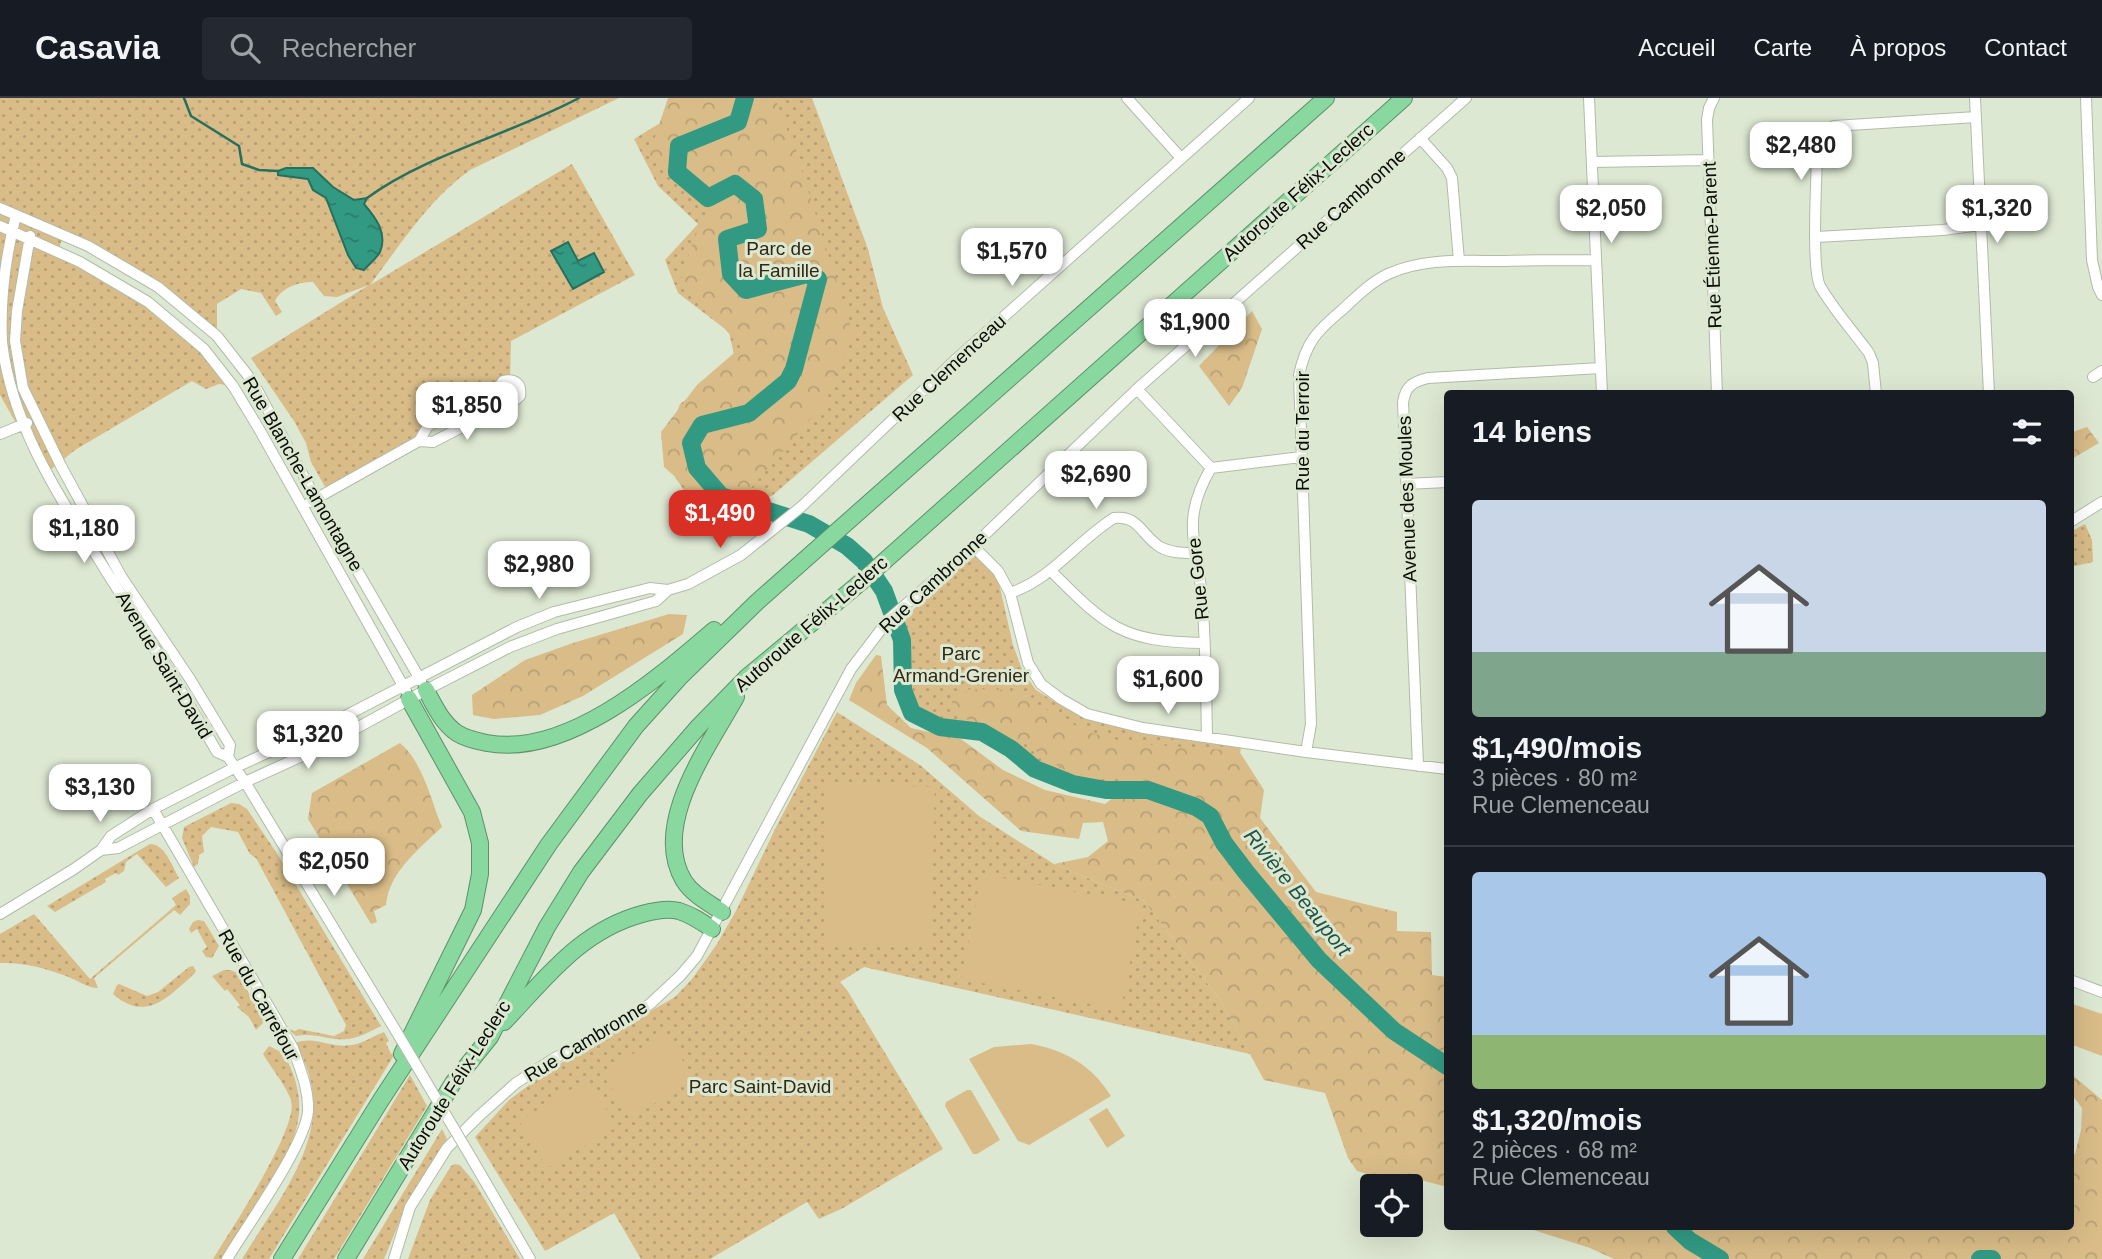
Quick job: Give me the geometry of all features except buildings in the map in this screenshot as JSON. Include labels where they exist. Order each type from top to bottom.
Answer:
[{"type":"highway","points":[[282,1259],[381,1100],[549,844],[636,726],[681,676],[757,602],[1326,98]]},
{"type":"highway","name":"Autoroute Félix-Leclerc","points":[[346,1259],[453,1083],[490,1037],[547,927],[582,872],[640,794],[699,726],[746,678],[861,582],[1404,98]]},
{"type":"highway","points":[[422,683],[445,722],[456,732],[484,743],[522,746],[586,724],[617,707],[729,617],[757,602]]},
{"type":"highway","points":[[722,912],[695,893],[684,881],[676,860],[676,817],[686,788],[746,678]]},
{"type":"highway","points":[[381,1100],[472,910],[480,874],[480,843],[472,812],[406,692]]},
{"type":"highway","points":[[490,1037],[572,950],[610,925],[652,911],[676,910],[693,916],[712,929]]},
{"type":"street","points":[[1126,98],[1181,158]]},
{"type":"street","name":"Rue Clemenceau","points":[[422,683],[541,634],[656,601],[668,590],[708,575],[741,555],[780,526],[954,361],[1249,98]]},
{"type":"street","name":"Rue Cambronne","points":[[394,1259],[410,1207],[447,1148],[516,1083],[650,1004],[688,966],[722,912],[851,668],[889,619],[973,546],[1137,390],[1466,98]]},
{"type":"street","points":[[1589,98],[1602,390]]},
{"type":"street","name":"Rue Étienne-Parent","points":[[1714,98],[1707,120],[1717,390]]},
{"type":"street","points":[[1975,98],[1989,390]]},
{"type":"street","points":[[2085,98],[2092,260],[2102,295]]},
{"type":"street","points":[[1876,390],[1873,363],[1869,353],[1819,284],[1816,237],[1817,149],[1823,131],[1834,125],[1976,117]]},
{"type":"street","points":[[1420,138],[1447,168],[1452,178],[1459,261]]},
{"type":"street","points":[[1592,162],[1709,160]]},
{"type":"street","name":"Rue Blanche-Lamontagne","points":[[0,208],[88,246],[158,287],[217,336],[253,382],[316,499],[422,683]]},
{"type":"street","name":"Avenue Saint-David","points":[[16,215],[1,309],[1,338],[11,390],[45,474],[179,686],[217,752],[228,757],[246,782],[530,1259]]},
{"type":"street","name":"Avenue Saint-David","points":[[33,223],[17,311],[15,341],[23,388],[61,467],[121,576],[190,679],[230,745],[228,757]]},
{"type":"street","points":[[1816,237],[1943,230],[1980,225]]},
{"type":"street","name":"Rue Blanche-Lamontagne","points":[[0,226],[80,262],[148,302],[204,349],[233,386],[406,692]]},
{"type":"street","name":"Rue du Terroir","points":[[1306,752],[1311,724],[1299,375],[1306,351],[1318,331],[1362,292],[1385,275],[1404,267],[1428,262],[1596,260]]},
{"type":"street","name":"Avenue des Moules","points":[[1418,766],[1403,402],[1406,388],[1427,378],[1601,368]]},
{"type":"street","points":[[302,507],[419,441],[428,426],[497,389],[503,381],[510,379],[517,382],[521,390],[520,396],[512,403],[433,442],[419,441]]},
{"type":"street","points":[[1137,390],[1211,468],[1301,457]]},
{"type":"street","points":[[0,434],[39,418]]},
{"type":"street","name":"Rue Gore","points":[[1207,737],[1202,595],[1194,553],[1195,502],[1211,468]]},
{"type":"street","points":[[1406,484],[1444,482]]},
{"type":"street","points":[[2074,520],[2102,502]]},
{"type":"street","points":[[1010,593],[1027,588],[1051,571],[1114,518],[1124,517],[1133,521],[1162,548],[1173,552],[1194,553]]},
{"type":"street","points":[[973,546],[998,571],[1010,593],[1028,663],[1041,684],[1087,714],[1143,729],[1444,769]]},
{"type":"street","points":[[1051,571],[1091,611],[1113,626],[1138,636],[1166,642],[1204,643]]},
{"type":"street","name":"Rue Clemenceau","points":[[0,914],[102,850],[118,848],[246,782],[324,746],[406,692],[516,627],[554,612],[650,588],[668,590]]},
{"type":"street","name":"Rue Clemenceau","points":[[102,850],[111,836],[153,809],[236,767],[406,692]]},
{"type":"street","name":"Rue du Carrefour","points":[[153,809],[293,1048],[305,1084],[308,1113],[300,1140],[227,1259]]},
{"type":"street","points":[[2074,982],[2102,992]]},
{"type":"green space","points":[[0,98],[619,98],[470,170],[428,209],[370,285],[572,164],[635,275],[511,341],[510,379],[428,426],[419,441],[328,492],[311,462],[306,443],[294,421],[251,358],[369,285],[337,297],[324,296],[313,282],[297,284],[278,296],[275,301],[282,312],[276,316],[261,293],[241,289],[217,304],[217,336],[158,287],[63,235],[58,253],[148,302],[204,349],[233,386],[219,384],[206,389],[192,381],[75,450],[45,474],[0,395]]},
{"type":"green space","name":"Parc de la Famille","points":[[668,98],[775,98],[799,161],[853,334],[826,401],[732,510],[712,509],[664,467],[661,432],[697,385],[741,347],[681,276],[697,232],[714,215],[649,155]]},
{"type":"green space","name":"Parc de la Famille","points":[[671,98],[812,98],[868,249],[883,308],[913,375],[773,495],[757,502],[730,538],[705,521],[675,477],[670,430],[680,404],[736,364],[729,332],[678,293],[665,260],[698,224],[658,186],[634,139],[665,120]]},
{"type":"green space","points":[[1252,311],[1262,329],[1242,388],[1229,406],[1199,366]]},
{"type":"green space","points":[[2087,427],[2099,443],[2074,458],[2074,432]]},
{"type":"green space","points":[[2085,524],[2092,540],[2093,562],[2074,566],[2074,530]]},
{"type":"green space","name":"Parc Armand-Grenier","points":[[973,554],[998,579],[1013,645],[1023,672],[1036,690],[1067,709],[1103,722],[1242,743],[1234,784],[1144,787],[1071,780],[1049,769],[985,726],[931,717],[921,712],[912,703],[906,679],[903,619]]},
{"type":"green space","points":[[669,614],[687,615],[683,634],[583,696],[540,715],[494,719],[473,715],[472,695],[525,660]]},
{"type":"green space","points":[[876,655],[881,656],[887,705],[911,728],[961,739],[1003,770],[1045,790],[1105,804],[1123,790],[1122,779],[1092,777],[1066,771],[1021,741],[956,715],[951,708],[953,698],[970,689],[1015,690],[1087,732],[1128,743],[1239,751],[1264,790],[1260,818],[1316,892],[1397,912],[1397,931],[1431,932],[1432,975],[1444,977],[1444,1186],[1423,1181],[1423,1174],[1367,1174],[1357,1171],[1348,1158],[1325,1093],[1264,1080],[1221,1001],[1144,901],[1054,864],[1088,857],[1108,841],[1103,822],[1083,823],[1079,839],[1021,831],[927,748],[849,700],[856,683]]},
{"type":"green space","name":"Parc Saint-David","points":[[837,712],[920,765],[979,816],[1054,864],[1144,901],[1221,1001],[1250,1054],[864,967],[840,982],[943,1149],[843,1208],[819,1219],[807,1202],[710,1259],[641,1259],[614,1213],[545,1251],[475,1137],[509,1100],[549,1070],[675,997],[692,979],[717,944],[737,909],[776,827]]},
{"type":"green space","points":[[400,743],[415,760],[426,782],[442,827],[399,872],[388,893],[386,905],[374,911],[377,922],[371,924],[308,819],[312,793]]},
{"type":"green space","points":[[828,784],[935,787],[931,946],[824,943]]},
{"type":"green space","points":[[231,803],[247,809],[276,852],[381,1026],[348,1039],[296,1036],[287,1028],[334,1036],[344,1031],[346,1025],[256,858],[250,854],[238,832],[211,827],[202,836],[204,852],[199,855],[198,864],[194,867],[182,838],[184,827]]},
{"type":"green space","points":[[150,844],[164,852],[179,878],[166,887],[137,854],[126,862],[124,871],[105,879],[106,882],[55,912],[47,906]]},
{"type":"green space","points":[[982,874],[1141,904],[1121,1010],[961,979]]},
{"type":"green space","points":[[186,889],[190,904],[180,915],[174,910],[94,978],[98,988],[42,968],[0,963],[0,934],[34,914],[90,979],[176,905],[172,898]]},
{"type":"green space","points":[[204,921],[219,946],[212,958],[206,957],[202,951],[207,947],[197,929],[191,933],[189,929],[193,922]]},
{"type":"green space","points":[[193,966],[196,971],[194,974],[156,1003],[136,1006],[113,994],[119,984],[147,996],[158,992]]},
{"type":"green space","points":[[224,970],[237,973],[263,1017],[264,1022],[256,1030],[249,1017],[237,1007],[240,1005],[227,989],[225,991],[212,976]]},
{"type":"green space","points":[[2074,1004],[2102,1014],[2102,1056],[2074,1046]]},
{"type":"green space","points":[[384,1032],[391,1054],[396,1052],[269,1259],[242,1259],[290,1182],[303,1156],[311,1129],[313,1102],[309,1073],[295,1043],[309,1040],[345,1046],[360,1043]]},
{"type":"green space","points":[[665,1033],[694,1078],[631,1119],[602,1074]]},
{"type":"green space","points":[[1031,1044],[1056,1050],[1077,1061],[1104,1085],[1111,1096],[1029,1145],[1018,1141],[969,1059],[994,1047]]},
{"type":"green space","points":[[269,1046],[283,1053],[293,1073],[298,1091],[297,1125],[285,1159],[224,1259],[213,1259],[261,1180],[285,1132],[291,1113],[291,1100],[263,1054]]},
{"type":"green space","points":[[410,1075],[427,1106],[334,1259],[298,1259]]},
{"type":"green space","points":[[2074,1076],[2102,1100],[2102,1259],[1614,1259],[1590,1248],[1533,1230],[2074,1230],[2074,1154],[2081,1130],[2082,1108],[2074,1097]]},
{"type":"green space","points":[[588,1079],[617,1127],[547,1168],[519,1121]]},
{"type":"green space","points":[[971,1090],[1000,1140],[977,1154],[973,1154],[945,1106],[946,1102]]},
{"type":"green space","points":[[1107,1108],[1125,1136],[1107,1148],[1089,1119]]},
{"type":"green space","points":[[442,1129],[448,1141],[406,1206],[384,1259],[363,1259]]},
{"type":"green space","points":[[460,1165],[475,1183],[520,1259],[408,1259],[430,1200],[451,1166]]},
{"type":"water","points":[[286,168],[313,168],[333,187],[354,200],[367,198],[364,204],[376,220],[382,245],[377,257],[364,270],[356,268],[348,255],[326,198],[313,190],[308,179],[278,175],[278,171]]},
{"type":"water","points":[[568,242],[578,261],[594,253],[604,272],[573,289],[551,251]]},
{"type":"waterway","points":[[184,98],[191,116],[239,146],[242,164],[259,170],[278,171]]},
{"type":"waterway","points":[[367,198],[416,169],[579,98]]},
{"type":"waterway","name":"Rivière Beauport","points":[[745,98],[738,122],[679,146],[677,172],[708,198],[735,184],[754,199],[758,229],[727,239],[731,274],[746,290],[807,274],[818,279],[794,369],[788,381],[749,413],[702,425],[691,443],[697,468],[721,496],[809,524],[847,546],[864,561],[884,591],[902,640],[903,690],[912,713],[940,727],[982,732],[1011,749],[1035,769],[1073,784],[1106,790],[1148,790],[1196,807],[1210,816],[1224,843],[1319,960],[1394,1031],[1444,1064]]},
{"type":"waterway","name":"Rivière Beauport","points":[[1678,1230],[1690,1241],[1720,1259]]},
{"type":"waterway","name":"Rivière Beauport","points":[[1980,1259],[1992,1259]]}]
